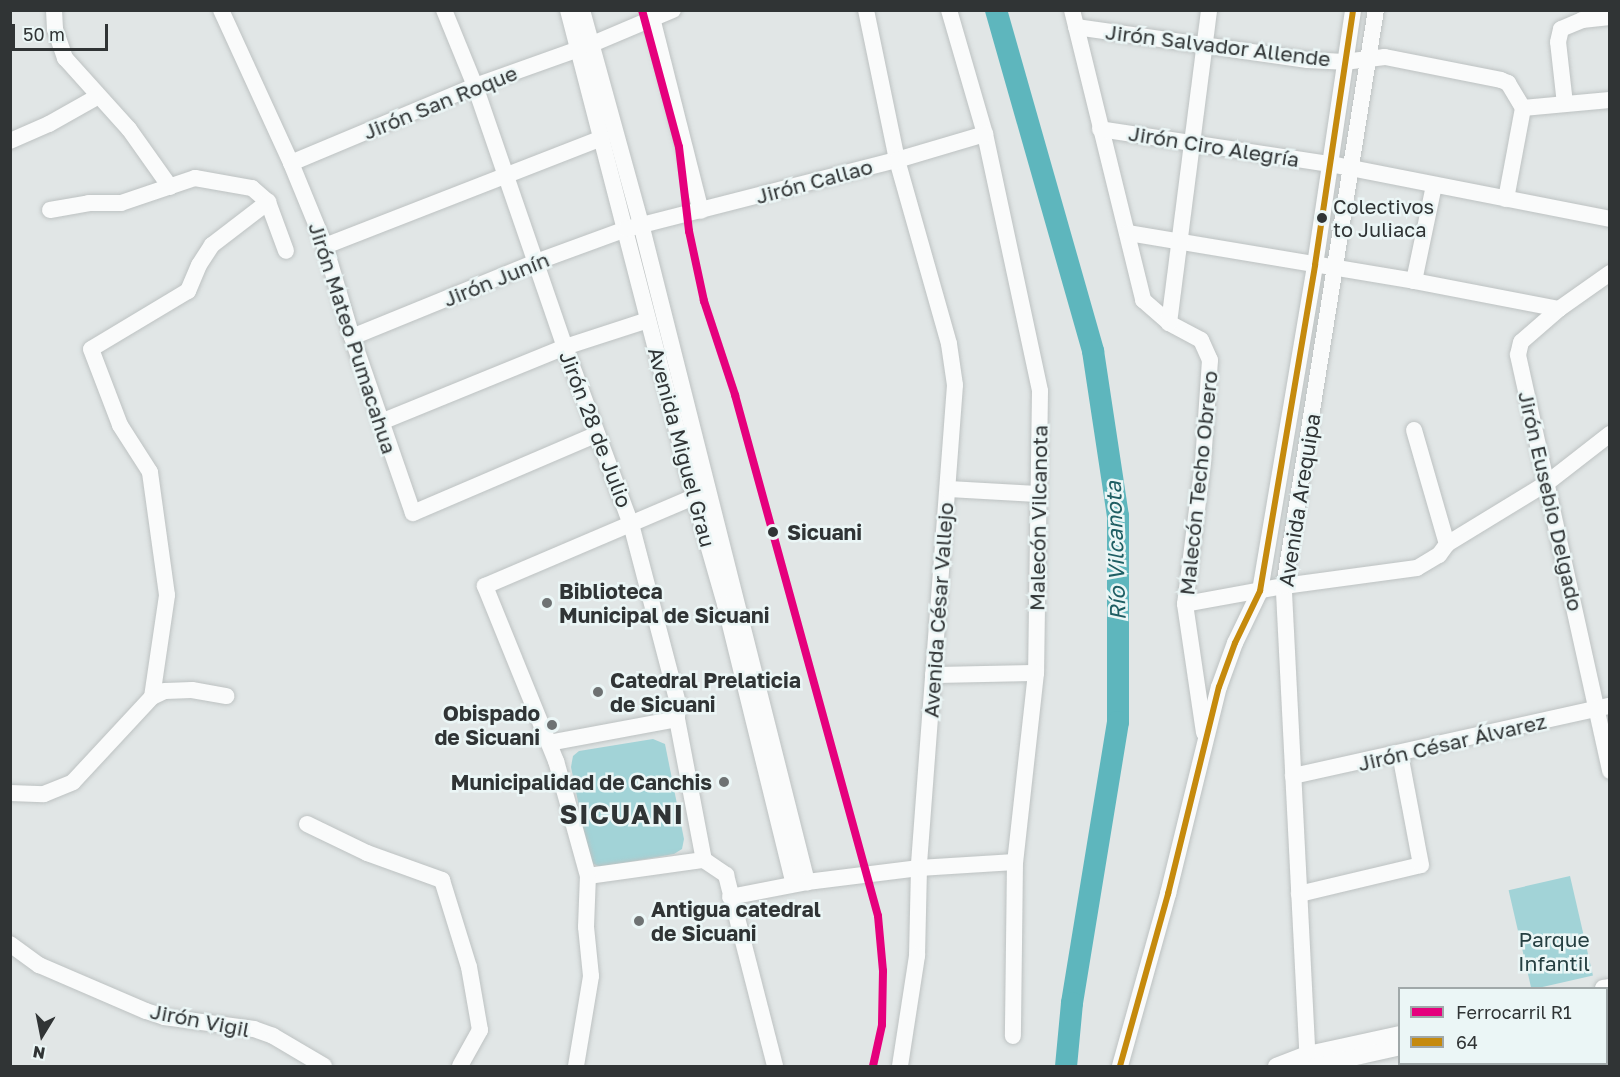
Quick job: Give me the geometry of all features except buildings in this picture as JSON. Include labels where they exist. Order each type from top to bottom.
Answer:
[{"type":"street","points":[[54,10],[55,29],[65,58],[97,97],[129,129],[170,187]]},
{"type":"street","name":"Jirón Mateo Pumacahua","points":[[221,10],[291,163],[325,246],[352,337],[413,513],[597,434]]},
{"type":"street","name":"Jirón 28 de Julio","points":[[444,10],[475,86],[565,347],[631,524],[678,703],[677,719],[704,860]]},
{"type":"street","name":"Avenida Miguel Grau","points":[[568,10],[584,47],[633,226],[701,494],[725,604],[800,883]]},
{"type":"street","name":"Avenida Miguel Grau","points":[[582,10],[584,47],[602,138],[633,226],[648,320],[701,494]]},
{"type":"street","name":"Jirón San Roque","points":[[291,163],[475,86],[584,47],[652,15],[673,10]]},
{"type":"street","name":"Avenida César Vallejo","points":[[866,10],[897,160],[949,344],[955,385],[919,868],[916,956],[900,1066]]},
{"type":"street","name":"Malecón Vilcanota","points":[[949,10],[985,134],[1040,391],[1036,673],[1015,862],[1013,1036]]},
{"type":"street","points":[[1169,323],[1209,10]]},
{"type":"street","name":"Avenida Arequipa","points":[[1120,1066],[1168,894],[1219,687],[1235,643],[1260,591],[1315,265],[1353,10]]},
{"type":"street","name":"Avenida Arequipa","points":[[1310,1062],[1299,894],[1284,586],[1376,10]]},
{"type":"street","points":[[652,15],[701,211]]},
{"type":"street","points":[[1565,104],[1558,42],[1561,29],[1582,20],[1610,17]]},
{"type":"street","name":"Jirón Salvador Allende","points":[[1074,19],[1204,46],[1308,60],[1344,62],[1385,57],[1501,80],[1508,83],[1523,108]]},
{"type":"street","name":"Malecón Techo Obrero","points":[[1074,19],[1143,300],[1169,323],[1201,340],[1210,360],[1203,462],[1185,604],[1205,743]]},
{"type":"street","points":[[10,141],[49,124],[97,97]]},
{"type":"street","points":[[1506,199],[1523,108],[1610,100]]},
{"type":"street","name":"Jirón Ciro Alegría","points":[[1100,129],[1330,164],[1610,219]]},
{"type":"street","name":"Jirón Callao","points":[[633,226],[701,211],[897,160],[985,134]]},
{"type":"street","points":[[325,246],[602,138]]},
{"type":"street","points":[[50,210],[89,203],[121,203],[195,178],[252,188],[268,202],[286,251]]},
{"type":"street","points":[[1414,281],[1434,185]]},
{"type":"street","points":[[152,697],[167,595],[150,472],[120,425],[91,349],[188,291],[199,265],[212,245],[268,202]]},
{"type":"street","name":"Jirón Junín","points":[[352,337],[536,262],[633,226]]},
{"type":"street","points":[[1128,233],[1414,281],[1559,309]]},
{"type":"street","name":"Jirón Eusebio Delgado","points":[[1610,273],[1559,309],[1521,342],[1518,355],[1602,708],[1610,771]]},
{"type":"street","points":[[381,422],[565,347],[648,320]]},
{"type":"street","points":[[1414,430],[1447,544]]},
{"type":"street","points":[[1185,604],[1284,586],[1417,568],[1439,555],[1447,544],[1547,483],[1610,434]]},
{"type":"street","points":[[948,489],[1038,494]]},
{"type":"street","points":[[576,1066],[591,976],[586,927],[588,876],[549,744],[486,586],[701,494]]},
{"type":"street","points":[[933,675],[1036,673]]},
{"type":"street","points":[[10,793],[44,794],[73,782],[152,697],[165,690],[192,690],[226,696]]},
{"type":"street","name":"Jirón César Álvarez","points":[[1293,776],[1602,708]]},
{"type":"street","points":[[549,744],[677,719]]},
{"type":"street","points":[[1299,894],[1421,865],[1400,754]]},
{"type":"street","points":[[307,824],[367,853],[442,880],[469,967],[480,1030],[460,1066]]},
{"type":"street","points":[[588,876],[704,860],[726,875],[775,1066]]},
{"type":"street","points":[[730,897],[800,883],[919,868],[1015,862]]},
{"type":"street","name":"Jirón Vigil","points":[[10,944],[39,965],[146,1011],[164,1017],[254,1029],[273,1036],[324,1066]]},
{"type":"street","points":[[1310,1062],[1398,1035]]},
{"type":"street","points":[[1270,1066],[1310,1062],[1398,1047]]},
{"type":"green space","points":[[653,739],[665,744],[684,839],[682,849],[674,854],[600,867],[592,863],[589,856],[571,767],[573,756],[579,751]]},
{"type":"green space","name":"Parque Infantil","points":[[1570,876],[1593,975],[1543,987],[1531,987],[1509,890]]},
{"type":"waterway","name":"Río Vilcanota","points":[[996,10],[1093,351],[1118,516],[1118,722],[1072,1003],[1066,1066]]},
{"type":"rail line","name":"R1","points":[[642,10],[679,147],[689,231],[704,301],[735,395],[878,916],[883,971],[882,1025],[873,1066]]},
{"type":"transit line","name":"64","points":[[1120,1066],[1168,894],[1219,687],[1235,643],[1260,591],[1315,265],[1353,10]]},
{"type":"place","name":"Colectivos to Juliaca","points":[[1322,218]]},
{"type":"place","name":"Sicuani","points":[[773,532]]},
{"type":"place","name":"Biblioteca Municipal de Sicuani","points":[[547,603]]},
{"type":"place","name":"Catedral Prelaticia de Sicuani","points":[[598,692]]},
{"type":"place","name":"Obispado de Sicuani","points":[[552,725]]},
{"type":"place","name":"Municipalidad de Canchis","points":[[724,782]]},
{"type":"place","name":"Antigua catedral de Sicuani","points":[[639,921]]},
{"type":"district","name":"SICUANI","points":[[622,815]]}]
